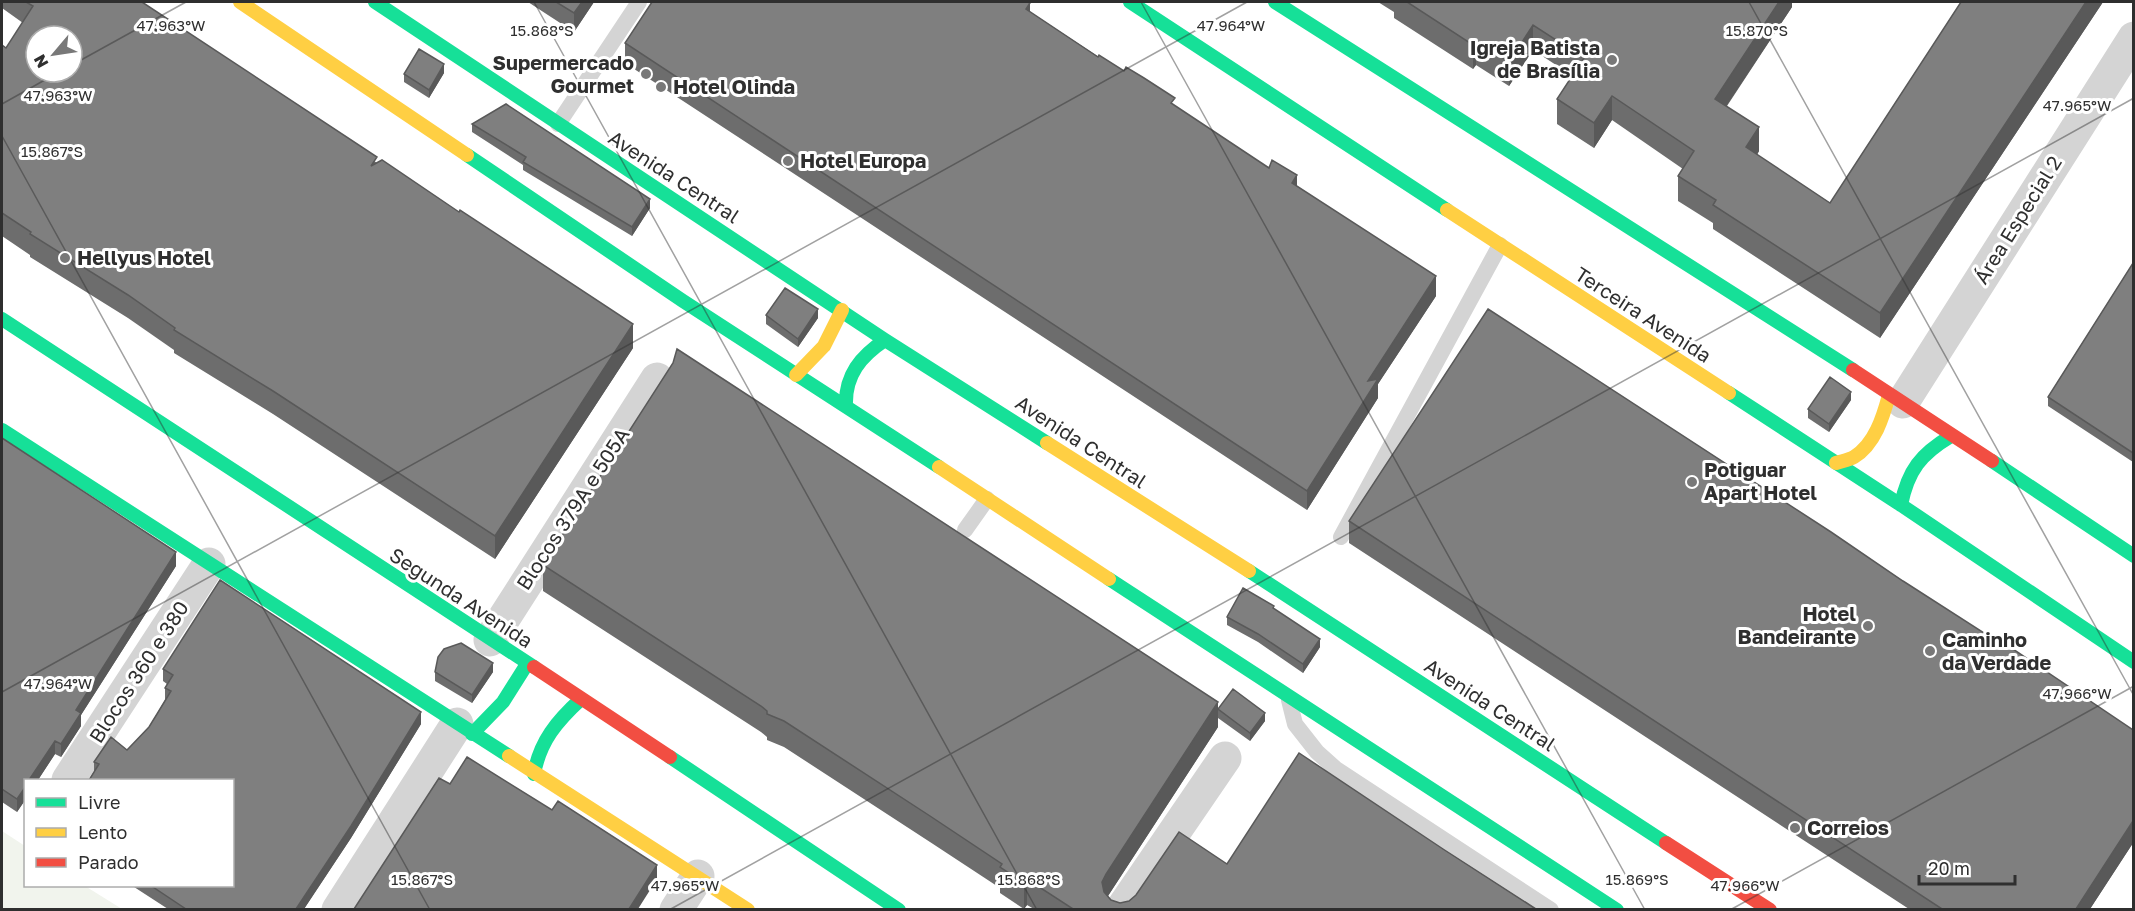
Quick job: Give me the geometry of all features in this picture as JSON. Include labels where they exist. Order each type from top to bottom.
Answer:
[{"type":"street","points":[[240,2],[796,375],[846,405],[1617,909]]},
{"type":"street","name":"Avenida Central","points":[[375,2],[885,340],[1332,624],[1403,673],[1770,909]]},
{"type":"street","name":"Terceira Avenida","points":[[1130,2],[1901,505],[2133,662]]},
{"type":"street","points":[[1275,2],[1896,398],[2133,556]]},
{"type":"street","name":"Área Especial 2","points":[[1896,398],[2133,38]]},
{"type":"street","points":[[796,375],[816,357],[829,340],[842,310]]},
{"type":"street","name":"Segunda Avenida","points":[[2,319],[899,909]]},
{"type":"street","points":[[846,405],[844,392],[861,358],[885,340]]},
{"type":"street","name":"Blocos 379A e 505A","points":[[489,640],[657,379]]},
{"type":"street","points":[[1836,463],[1854,457],[1871,439],[1896,398]]},
{"type":"street","points":[[2,430],[534,774],[748,909]]},
{"type":"street","points":[[1901,505],[1904,485],[1911,472],[1932,447],[1951,436]]},
{"type":"street","name":"Blocos 360 e 380","points":[[69,779],[209,564]]},
{"type":"street","points":[[338,909],[465,729],[503,704],[527,664]]},
{"type":"street","points":[[534,774],[537,756],[544,739],[558,720],[581,699]]},
{"type":"street","points":[[1121,909],[1225,758]]},
{"type":"street","points":[[676,909],[698,876]]},
{"type":"lane","points":[[558,124],[639,2]]},
{"type":"lane","points":[[1341,537],[1500,245]]},
{"type":"lane","points":[[965,530],[987,499]]},
{"type":"lane","points":[[1288,696],[1295,724],[1317,752],[1336,769],[1551,909]]},
{"type":"shaded area","points":[[2,831],[24,845],[24,887],[87,887],[122,909],[2,909]]},
{"type":"building","points":[[26,2],[142,2],[377,157],[371,166],[382,160],[633,324],[495,536],[273,391],[174,330],[175,328],[128,295],[30,234],[31,232],[2,213],[2,45],[6,48],[33,6]]},
{"type":"building","points":[[556,2],[582,2],[574,13]]},
{"type":"building","points":[[652,2],[1030,3],[1026,9],[1098,57],[1099,55],[1124,71],[1126,67],[1175,98],[1171,103],[1269,168],[1272,160],[1297,175],[1292,183],[1436,276],[1368,381],[1378,379],[1307,491],[625,43]]},
{"type":"building","points":[[1407,2],[1779,2],[1715,99],[1759,127],[1746,147],[1830,203],[1961,2],[2086,2],[1880,313],[1713,205],[1716,200],[1678,176],[1694,151],[1612,96],[1594,123],[1557,99],[1584,58],[1533,25],[1509,62],[1476,41],[1473,45]]},
{"type":"building","points":[[419,49],[444,64],[429,90],[404,74]]},
{"type":"building","points":[[506,104],[650,199],[632,227],[523,162],[526,157],[472,124]]},
{"type":"building","points":[[2133,263],[2133,453],[2048,397]]},
{"type":"building","points":[[785,288],[818,309],[798,339],[766,315]]},
{"type":"building","points":[[1488,309],[2001,644],[2001,641],[2133,730],[2133,821],[2076,909],[1942,909],[1349,521]]},
{"type":"building","points":[[677,349],[1218,702],[1106,874],[1102,882],[1104,892],[1111,900],[1120,903],[1129,901],[1136,895],[1179,832],[1227,864],[1299,753],[1536,909],[1073,909],[1027,879],[1024,883],[1000,867],[1002,864],[930,816],[784,721],[767,714],[761,706],[543,565],[673,363]]},
{"type":"building","points":[[1830,377],[1851,392],[1829,424],[1808,409]]},
{"type":"building","points":[[2,438],[176,552],[76,710],[81,713],[61,744],[55,741],[30,779],[24,779],[24,789],[17,799],[2,789]]},
{"type":"building","points":[[220,580],[421,712],[351,826],[296,909],[186,909],[153,887],[234,887],[234,779],[90,779],[99,764],[94,762],[111,737],[127,750],[149,727],[171,691],[165,688],[173,675],[163,669]]},
{"type":"building","points":[[1243,588],[1274,606],[1273,608],[1320,639],[1303,664],[1258,634],[1227,617]]},
{"type":"building","points":[[461,643],[493,663],[472,695],[435,672],[438,657],[444,649]]},
{"type":"building","points":[[1233,689],[1265,713],[1250,733],[1218,709]]},
{"type":"building","points":[[467,757],[552,810],[558,801],[657,865],[629,909],[354,909],[439,778],[450,784]]},
{"type":"traffic: fast","points":[[375,2],[885,340],[1047,443]]},
{"type":"traffic: fast","points":[[1130,2],[1447,210]]},
{"type":"traffic: fast","points":[[1275,2],[1853,370]]},
{"type":"traffic: fast","points":[[467,155],[683,301],[939,467]]},
{"type":"traffic: fast","points":[[2,319],[534,667]]},
{"type":"traffic: fast","points":[[846,405],[848,384],[856,367],[885,340]]},
{"type":"traffic: fast","points":[[1729,393],[1901,505],[2134,662]]},
{"type":"traffic: fast","points":[[2,430],[509,756]]},
{"type":"traffic: fast","points":[[1901,505],[1908,482],[1917,464],[1932,449],[1951,436]]},
{"type":"traffic: fast","points":[[1992,461],[2134,556]]},
{"type":"traffic: fast","points":[[1249,571],[1666,843]]},
{"type":"traffic: fast","points":[[1109,579],[1617,910]]},
{"type":"traffic: fast","points":[[472,734],[503,702],[527,664]]},
{"type":"traffic: fast","points":[[534,774],[540,751],[551,732],[564,715],[581,699]]},
{"type":"traffic: fast","points":[[670,757],[899,910]]},
{"type":"traffic: slow","points":[[240,2],[467,155]]},
{"type":"traffic: slow","points":[[1447,210],[1729,393]]},
{"type":"traffic: slow","points":[[796,375],[824,346],[842,310]]},
{"type":"traffic: slow","points":[[1836,463],[1854,457],[1867,445],[1881,421],[1889,395]]},
{"type":"traffic: slow","points":[[1047,443],[1249,571]]},
{"type":"traffic: slow","points":[[939,467],[1109,579]]},
{"type":"traffic: slow","points":[[509,756],[748,910]]},
{"type":"traffic: jam","points":[[1853,370],[1992,461]]},
{"type":"traffic: jam","points":[[534,667],[670,757]]},
{"type":"traffic: jam","points":[[1666,843],[1770,910]]},
{"type":"place","name":"Igreja Batista de Brasília","points":[[1612,60]]},
{"type":"place","name":"Supermercado Gourmet","points":[[646,74]]},
{"type":"place","name":"Hotel Olinda","points":[[661,87]]},
{"type":"place","name":"Hotel Europa","points":[[788,161]]},
{"type":"place","name":"Hellyus Hotel","points":[[65,258]]},
{"type":"place","name":"Potiguar Apart Hotel","points":[[1692,482]]},
{"type":"place","name":"Hotel Bandeirante","points":[[1868,626]]},
{"type":"place","name":"Caminho da Verdade","points":[[1930,651]]},
{"type":"place","name":"Correios","points":[[1795,828]]}]
